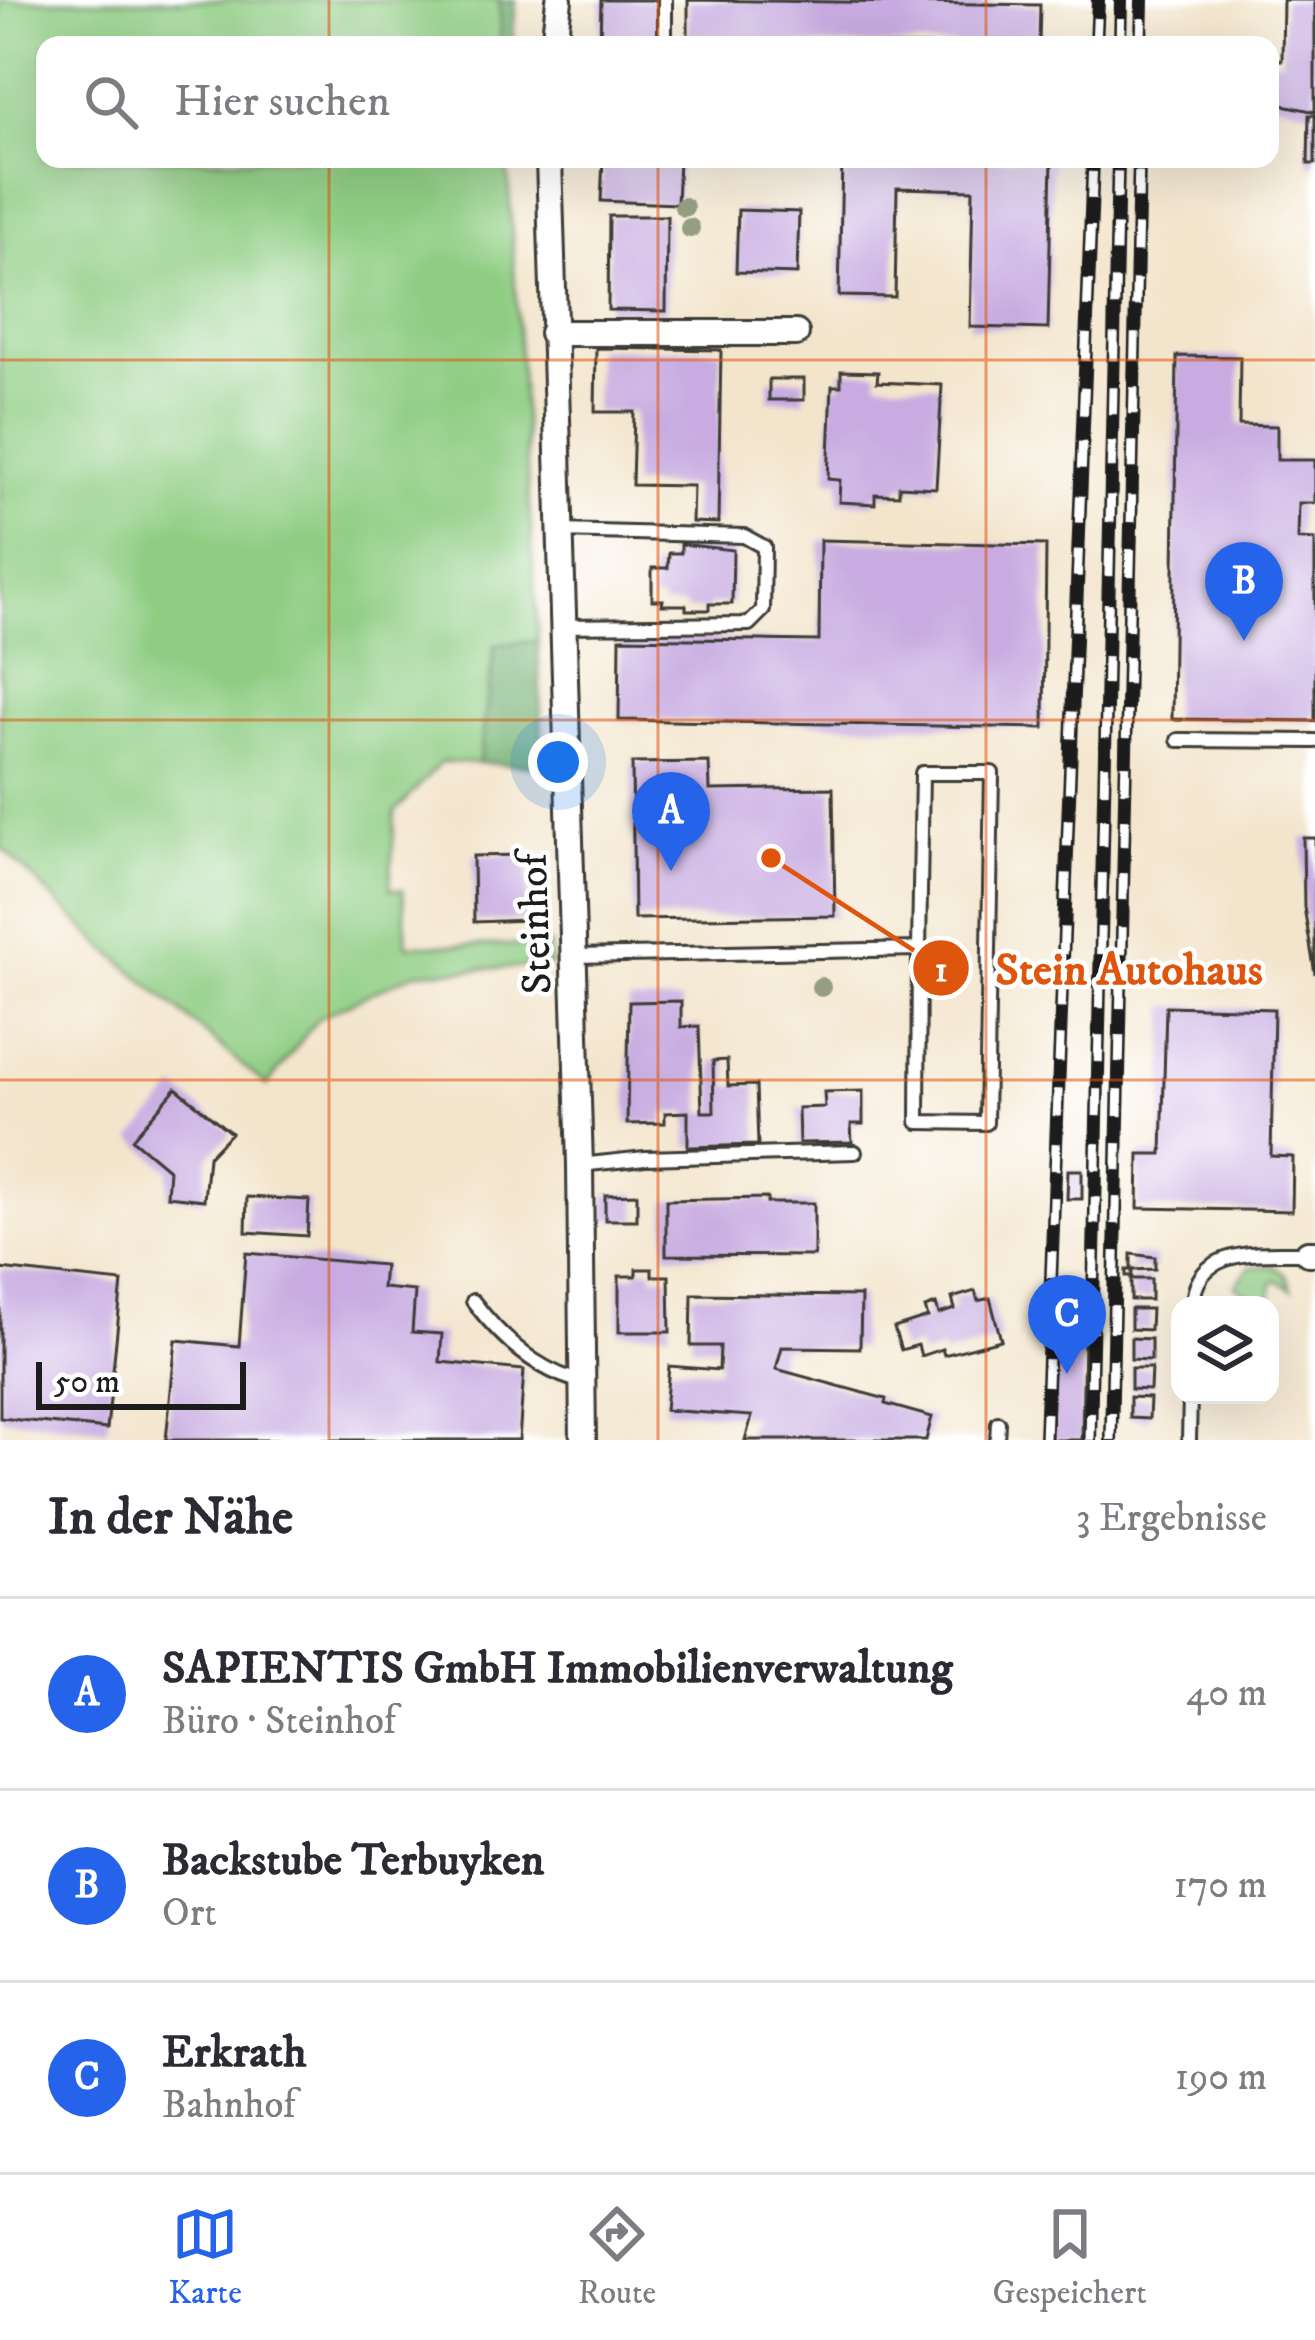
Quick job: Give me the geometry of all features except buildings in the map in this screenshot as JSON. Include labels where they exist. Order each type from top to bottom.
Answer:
[{"type":"street","points":[[555,36],[559,0]]},
{"type":"street","name":"Steinhof","points":[[549,168],[580,1165],[583,1440]]},
{"type":"street","points":[[552,333],[796,333]]},
{"type":"lane","points":[[665,0],[665,36]]},
{"type":"lane","points":[[559,531],[744,536],[764,547],[763,610],[749,624],[562,626]]},
{"type":"lane","points":[[1178,740],[1315,741]]},
{"type":"lane","points":[[922,772],[992,773],[986,1123],[918,1122],[919,949],[922,772]]},
{"type":"lane","points":[[573,956],[919,949]]},
{"type":"lane","points":[[580,1165],[645,1157],[855,1152]]},
{"type":"lane","points":[[1193,1296],[1202,1275],[1220,1260],[1234,1255],[1311,1253]]},
{"type":"lane","points":[[473,1301],[487,1320],[547,1372],[583,1382]]},
{"type":"lane","points":[[1189,1440],[1190,1404]]},
{"type":"lane","points":[[997,1440],[998,1423]]},
{"type":"green space","points":[[0,0],[499,0],[501,36],[36,36],[36,168],[508,168],[538,641],[494,646],[479,763],[441,762],[395,812],[390,889],[403,890],[407,945],[550,945],[551,966],[417,972],[318,1018],[267,1086],[95,939],[0,846]]},
{"type":"green space","points":[[499,0],[516,0],[513,36],[501,36]]},
{"type":"green space","points":[[538,641],[543,766],[479,763],[495,645]]},
{"type":"green space","points":[[1273,1266],[1286,1274],[1292,1289],[1276,1280],[1271,1296],[1250,1296],[1235,1286],[1250,1267]]},
{"type":"railway","points":[[1096,36],[1098,0]]},
{"type":"railway","points":[[1120,36],[1121,0]]},
{"type":"railway","points":[[1141,36],[1142,0]]},
{"type":"railway","points":[[1045,1440],[1093,168]]},
{"type":"railway","points":[[1090,1440],[1118,168]]},
{"type":"railway","points":[[1111,1440],[1139,168]]},
{"type":"place","name":"Backstube Terbuyken","points":[[1244,641]]},
{"type":"place","name":"Stein Autohaus","points":[[771,858]]},
{"type":"place","name":"SAPIENTIS GmbH Immobilienverwaltung","points":[[671,871]]},
{"type":"place","name":"Erkrath","points":[[1067,1374]]}]
